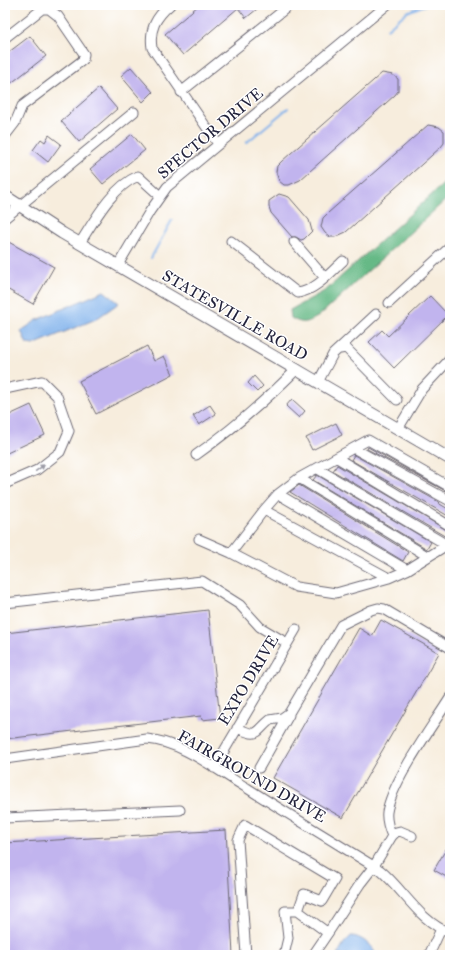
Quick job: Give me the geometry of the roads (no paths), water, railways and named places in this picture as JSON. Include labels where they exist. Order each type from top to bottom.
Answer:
[{"type":"main road","name":"STATESVILLE ROAD","points":[[5,196],[80,243],[450,460]]},
{"type":"street","points":[[170,5],[158,16],[154,23],[152,30],[152,48],[218,144]]},
{"type":"street","points":[[181,92],[290,5]]},
{"type":"street","name":"SPECTOR DRIVE","points":[[118,265],[160,196],[180,176],[387,5]]},
{"type":"street","points":[[5,38],[42,9],[49,9],[58,16],[84,54],[83,60],[22,106],[15,123],[5,136]]},
{"type":"street","points":[[5,218],[134,112]]},
{"type":"street","points":[[80,243],[104,206],[130,179],[138,176],[160,196]]},
{"type":"street","points":[[231,241],[298,293],[307,292],[344,261]]},
{"type":"street","points":[[294,242],[325,278]]},
{"type":"street","points":[[389,303],[450,247]]},
{"type":"street","points":[[318,382],[333,354],[376,314]]},
{"type":"street","points":[[340,349],[346,348],[397,400]]},
{"type":"street","points":[[398,429],[422,389],[450,359]]},
{"type":"street","points":[[196,455],[233,428],[297,369]]},
{"type":"street","points":[[5,389],[42,381],[57,396],[69,431],[60,452],[37,470],[5,484]]},
{"type":"street","points":[[231,553],[278,494],[300,478],[355,449],[368,440],[450,487]]},
{"type":"street","points":[[355,449],[450,501]]},
{"type":"street","points":[[338,458],[450,526]]},
{"type":"street","points":[[318,469],[448,544]]},
{"type":"street","points":[[300,478],[427,556]]},
{"type":"street","points":[[278,494],[407,570]]},
{"type":"street","points":[[264,510],[389,578]]},
{"type":"street","points":[[199,540],[231,553],[296,587],[336,593],[389,578],[407,570],[448,544]]},
{"type":"street","points":[[5,603],[202,581],[240,605],[260,627],[287,643]]},
{"type":"street","points":[[258,768],[342,625],[371,610],[378,608],[384,609],[450,648]]},
{"type":"street","name":"EXPO DRIVE","points":[[214,768],[296,629]]},
{"type":"street","points":[[392,836],[387,814],[390,801],[398,782],[450,698]]},
{"type":"street","points":[[237,728],[250,734],[259,732],[270,720],[282,718],[289,714]]},
{"type":"street","name":"FAIRGROUND DRIVE","points":[[5,759],[146,739],[158,740],[172,744],[374,866],[389,877],[428,920],[450,933]]},
{"type":"street","points":[[5,818],[180,810]]},
{"type":"street","points":[[246,955],[238,840],[245,825],[335,879],[322,901],[304,894],[298,911]]},
{"type":"street","points":[[313,955],[360,884],[374,866],[392,836],[396,832],[400,832],[412,836]]},
{"type":"street","points":[[284,955],[288,938],[285,911],[298,911],[328,933]]},
{"type":"street","points":[[429,955],[441,929]]},
{"type":"water","points":[[104,291],[119,303],[96,319],[33,345],[27,344],[21,331],[37,320]]},
{"type":"water","points":[[351,936],[355,936],[366,942],[376,955],[337,955],[344,943]]},
{"type":"waterway","points":[[387,29],[407,12],[425,5]]},
{"type":"waterway","points":[[445,5],[450,9]]},
{"type":"waterway","points":[[246,143],[288,108]]},
{"type":"waterway","points":[[151,258],[172,220]]}]
